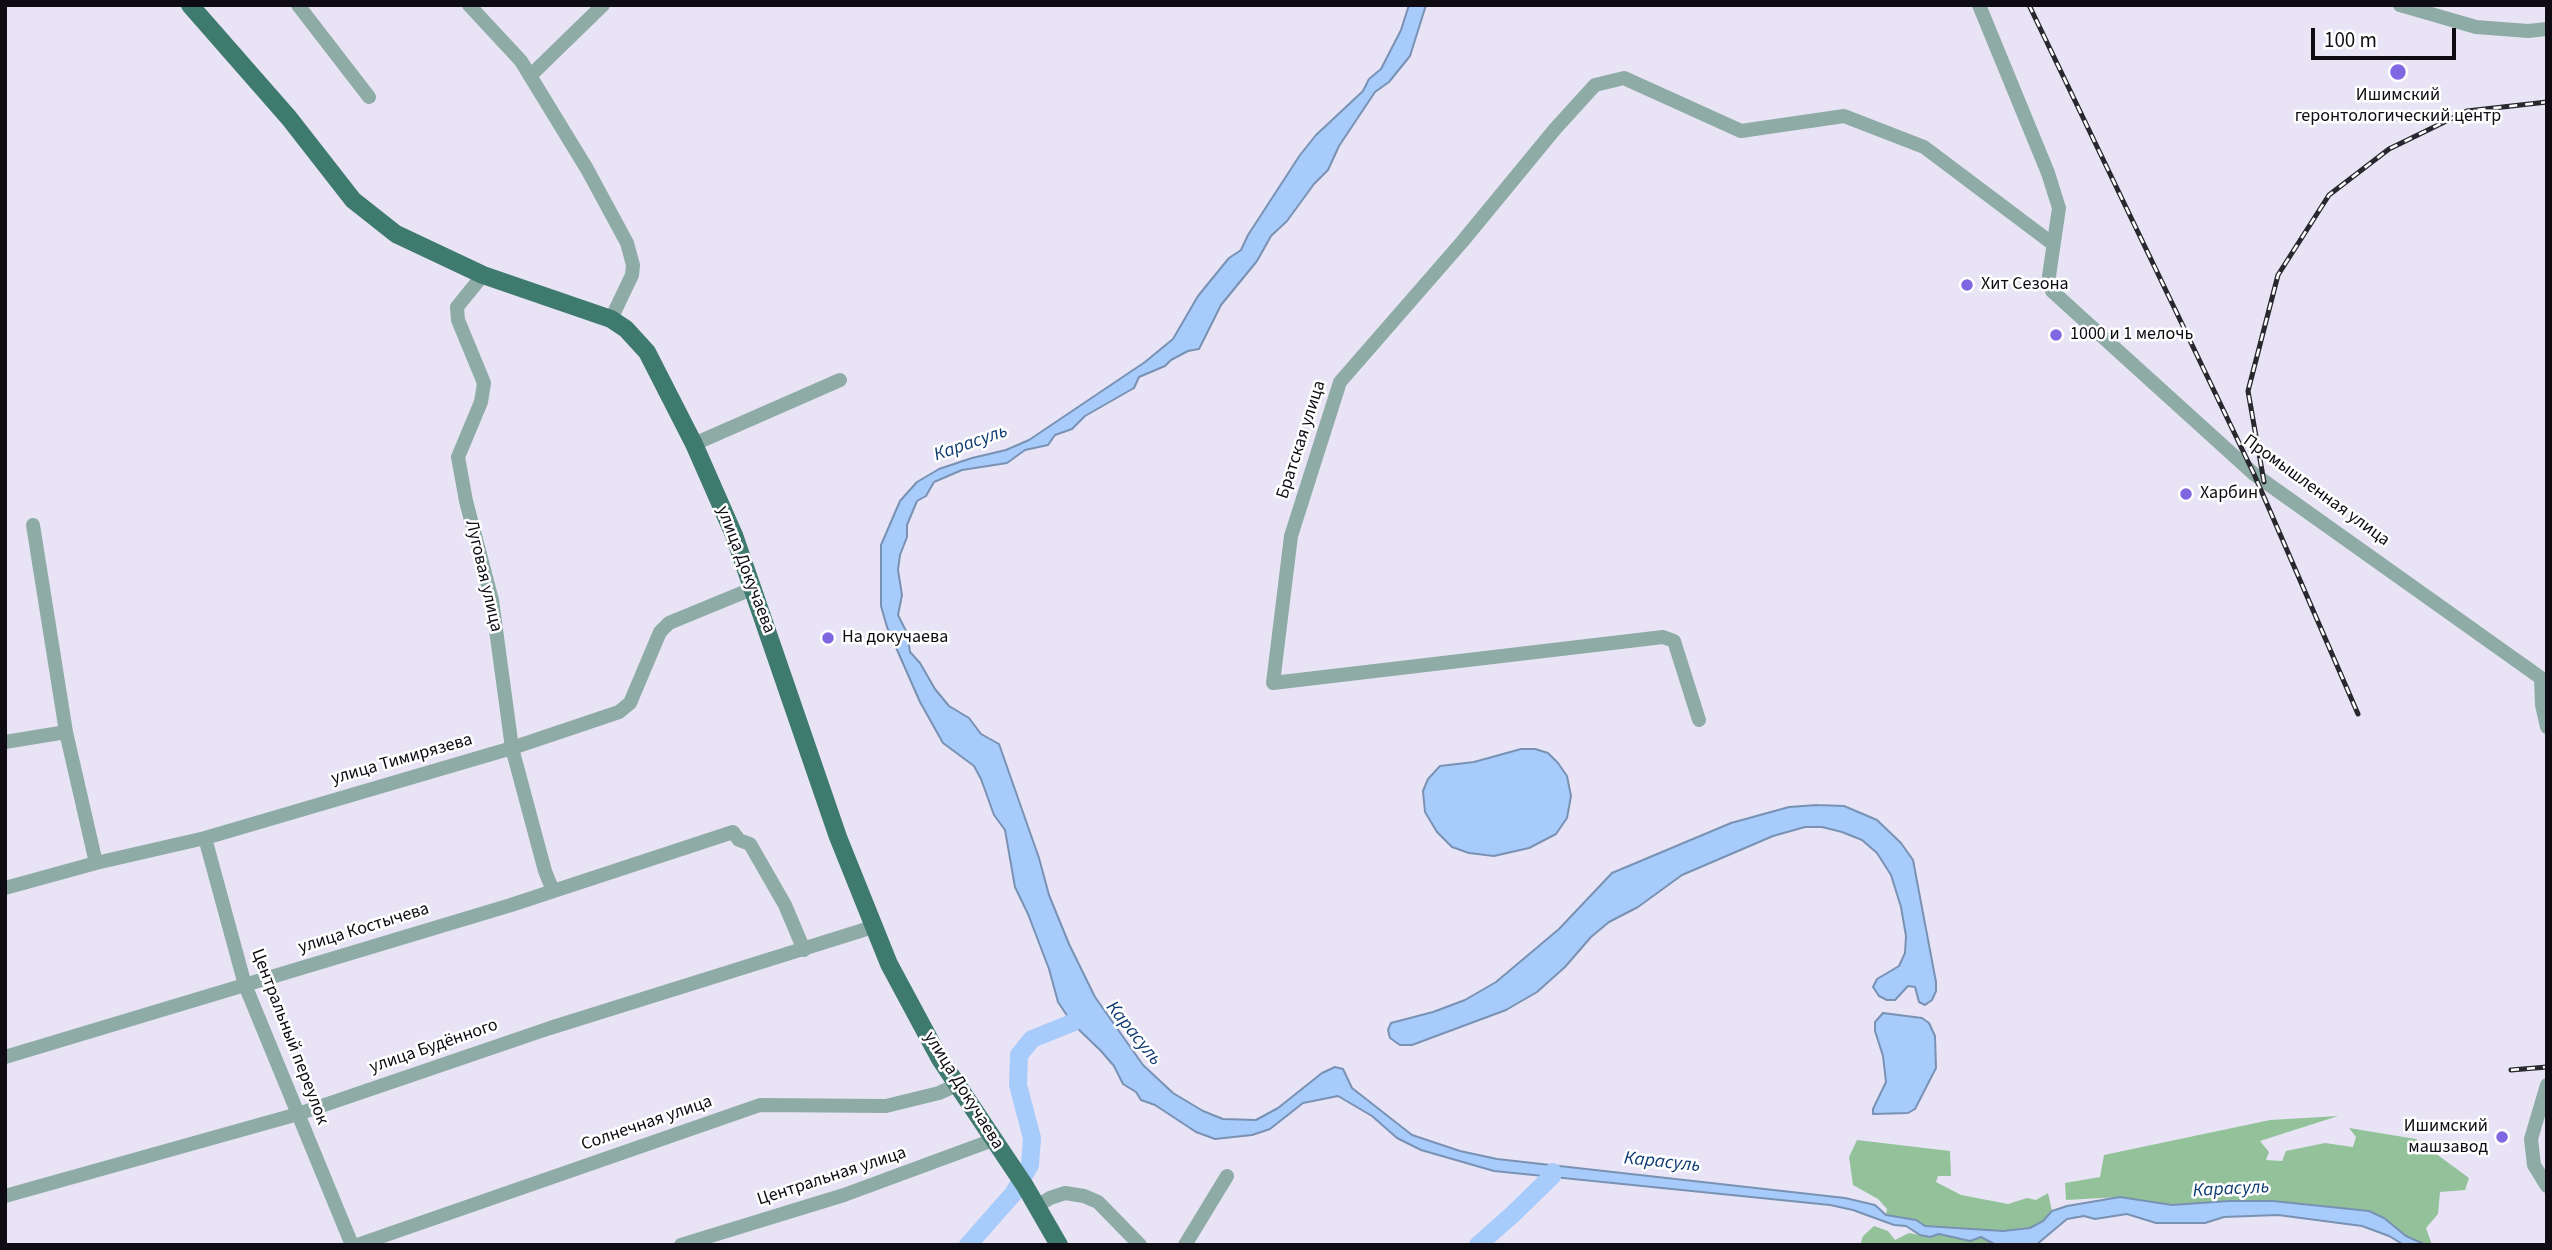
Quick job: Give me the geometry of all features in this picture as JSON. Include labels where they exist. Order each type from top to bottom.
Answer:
[{"type":"main road","points":[[190,5],[289,118],[354,200],[396,234],[483,275],[611,319]]},
{"type":"main road","name":"улица Докучаева","points":[[611,319],[632,335],[647,352],[694,444],[734,534],[838,837],[873,927],[904,995],[957,1085],[1025,1186],[1059,1245]]},
{"type":"street","points":[[298,5],[369,97]]},
{"type":"street","points":[[469,5],[521,61],[593,179],[631,254],[632,275],[611,319]]},
{"type":"street","points":[[530,76],[603,5]]},
{"type":"street","name":"Промышленная улица","points":[[1979,5],[2048,173],[2059,208],[2049,276],[2052,291],[2264,481],[2544,675],[2542,705],[2547,727]]},
{"type":"street","points":[[2400,5],[2476,27],[2528,31],[2547,29]]},
{"type":"street","name":"Братская улица","points":[[1699,720],[1674,641],[1663,637],[1273,683],[1291,536],[1340,382],[1462,242],[1555,129],[1595,86],[1624,78],[1741,131],[1844,116],[1924,147],[2053,244]]},
{"type":"street","name":"Луговая улица","points":[[483,275],[457,307],[458,320],[484,383],[481,402],[458,457],[466,501],[492,600],[512,748],[545,871],[553,891]]},
{"type":"street","points":[[694,444],[840,380]]},
{"type":"street","points":[[33,525],[66,732],[96,863]]},
{"type":"street","name":"улица Тимирязева","points":[[5,888],[96,863],[205,838],[512,748],[619,712],[630,703],[660,632],[669,623],[754,588]]},
{"type":"street","points":[[5,742],[66,732]]},
{"type":"street","name":"улица Костычева","points":[[5,1056],[553,891],[733,832],[739,840],[750,844],[785,905],[804,950]]},
{"type":"street","name":"Центральный переулок","points":[[205,838],[245,985],[354,1245]]},
{"type":"street","name":"улица Будённого","points":[[5,1196],[298,1115],[550,1028],[873,927]]},
{"type":"street","name":"Солнечная улица","points":[[354,1245],[760,1105],[886,1106],[939,1093],[957,1085]]},
{"type":"street","points":[[2547,1085],[2531,1139],[2534,1165],[2547,1185]]},
{"type":"street","name":"Центральная улица","points":[[684,1244],[844,1195],[993,1140]]},
{"type":"street","points":[[1185,1245],[1227,1176]]},
{"type":"street","points":[[1037,1206],[1065,1193],[1084,1196],[1098,1202],[1140,1245]]},
{"type":"green space","points":[[2338,1116],[2260,1141],[2269,1152],[2266,1160],[2282,1161],[2286,1151],[2325,1143],[2353,1147],[2356,1137],[2349,1128],[2416,1139],[2469,1178],[2465,1190],[2440,1192],[2438,1214],[2426,1228],[2432,1245],[2406,1236],[2384,1218],[2369,1211],[2273,1201],[2172,1205],[2120,1197],[2066,1200],[2065,1183],[2100,1177],[2104,1155],[2270,1120]]},
{"type":"green space","points":[[1857,1140],[1950,1151],[1951,1176],[1938,1176],[1936,1182],[1961,1195],[2008,1204],[2027,1198],[2036,1200],[2048,1193],[2052,1211],[2044,1221],[2030,1228],[2003,1231],[1925,1226],[1916,1220],[1886,1215],[1887,1209],[1878,1199],[1853,1185],[1849,1157]]},
{"type":"green space","points":[[1874,1226],[1888,1231],[1895,1240],[1909,1233],[1930,1237],[1939,1234],[1970,1240],[1981,1237],[1996,1245],[1860,1245],[1863,1236]]},
{"type":"water","points":[[1409,5],[1426,5],[1410,56],[1389,82],[1375,92],[1339,146],[1328,170],[1314,184],[1287,221],[1271,236],[1257,261],[1221,305],[1199,349],[1188,351],[1165,366],[1139,377],[1134,388],[1085,416],[1072,429],[1055,435],[1048,445],[1025,450],[1007,463],[962,470],[934,482],[926,496],[917,501],[907,525],[907,537],[898,570],[902,595],[898,615],[907,633],[910,652],[949,706],[969,718],[981,734],[999,744],[1039,858],[1049,895],[1069,944],[1095,997],[1143,1065],[1173,1093],[1203,1111],[1223,1119],[1256,1120],[1278,1108],[1322,1073],[1335,1067],[1343,1069],[1352,1088],[1412,1135],[1460,1151],[1497,1159],[1845,1198],[1875,1205],[1886,1215],[1916,1220],[1925,1226],[2003,1231],[2030,1228],[2043,1221],[2052,1211],[2120,1197],[2172,1205],[2273,1201],[2369,1211],[2384,1218],[2406,1236],[2426,1245],[2404,1245],[2362,1226],[2278,1215],[2224,1217],[2205,1223],[2156,1223],[2127,1214],[2095,1219],[2084,1216],[2067,1219],[2036,1245],[1996,1245],[1981,1237],[1970,1241],[1939,1234],[1930,1237],[1920,1235],[1906,1226],[1894,1225],[1830,1205],[1494,1171],[1421,1150],[1397,1138],[1372,1116],[1338,1096],[1303,1103],[1270,1129],[1252,1135],[1215,1139],[1196,1132],[1155,1105],[1141,1100],[1136,1092],[1123,1084],[1114,1066],[1101,1051],[1072,1023],[1058,1002],[1049,969],[1015,887],[1005,830],[994,815],[974,766],[943,743],[920,702],[887,627],[881,606],[881,545],[900,501],[917,482],[939,469],[1006,450],[1029,440],[1145,362],[1173,339],[1198,296],[1229,258],[1241,250],[1300,155],[1381,69],[1401,30]]},
{"type":"water","points":[[1521,749],[1548,753],[1567,776],[1571,796],[1567,818],[1556,834],[1529,848],[1494,856],[1469,853],[1452,847],[1437,832],[1425,812],[1423,791],[1428,779],[1440,766],[1474,762]]},
{"type":"water","points":[[1844,806],[1877,820],[1901,843],[1913,860],[1936,982],[1932,1000],[1925,1005],[1919,1002],[1915,987],[1908,986],[1895,1000],[1887,1000],[1879,996],[1873,987],[1877,979],[1899,966],[1905,953],[1906,936],[1891,875],[1877,853],[1862,840],[1842,832],[1822,827],[1805,827],[1773,836],[1682,875],[1638,907],[1609,922],[1537,992],[1506,1010],[1412,1045],[1400,1045],[1390,1038],[1388,1030],[1391,1023],[1465,1000],[1496,982],[1559,929],[1612,873],[1731,823],[1789,807]]},
{"type":"water","points":[[1883,1013],[1922,1018],[1929,1023],[1935,1036],[1936,1068],[1915,1109],[1908,1113],[1873,1114],[1886,1082],[1883,1056],[1875,1031],[1875,1022]]},
{"type":"waterway","points":[[968,1245],[1013,1194],[1030,1165],[1032,1138],[1018,1085],[1019,1055],[1032,1039],[1072,1023],[1088,1012]]},
{"type":"waterway","points":[[1478,1245],[1512,1215],[1553,1172]]},
{"type":"railway","points":[[2029,5],[2254,474],[2358,714]]},
{"type":"railway","points":[[2264,482],[2248,391],[2278,275],[2329,195],[2389,149],[2467,111],[2547,102]]},
{"type":"railway","points":[[2511,1070],[2547,1067]]},
{"type":"place","name":"Ишимский геронтологический центр","points":[[2398,72]]},
{"type":"place","name":"Хит Сезона","points":[[1967,285]]},
{"type":"place","name":"1000 и 1 мелочь","points":[[2056,335]]},
{"type":"place","name":"Харбин","points":[[2186,494]]},
{"type":"place","name":"На докучаева","points":[[828,638]]},
{"type":"place","name":"Ишимский машзавод","points":[[2502,1137]]},
{"type":"water label","name":"Карасуль","points":[[971,444]]},
{"type":"water label","name":"Карасуль","points":[[1133,1034]]},
{"type":"water label","name":"Карасуль","points":[[1662,1163]]},
{"type":"water label","name":"Карасуль","points":[[2231,1190]]}]
